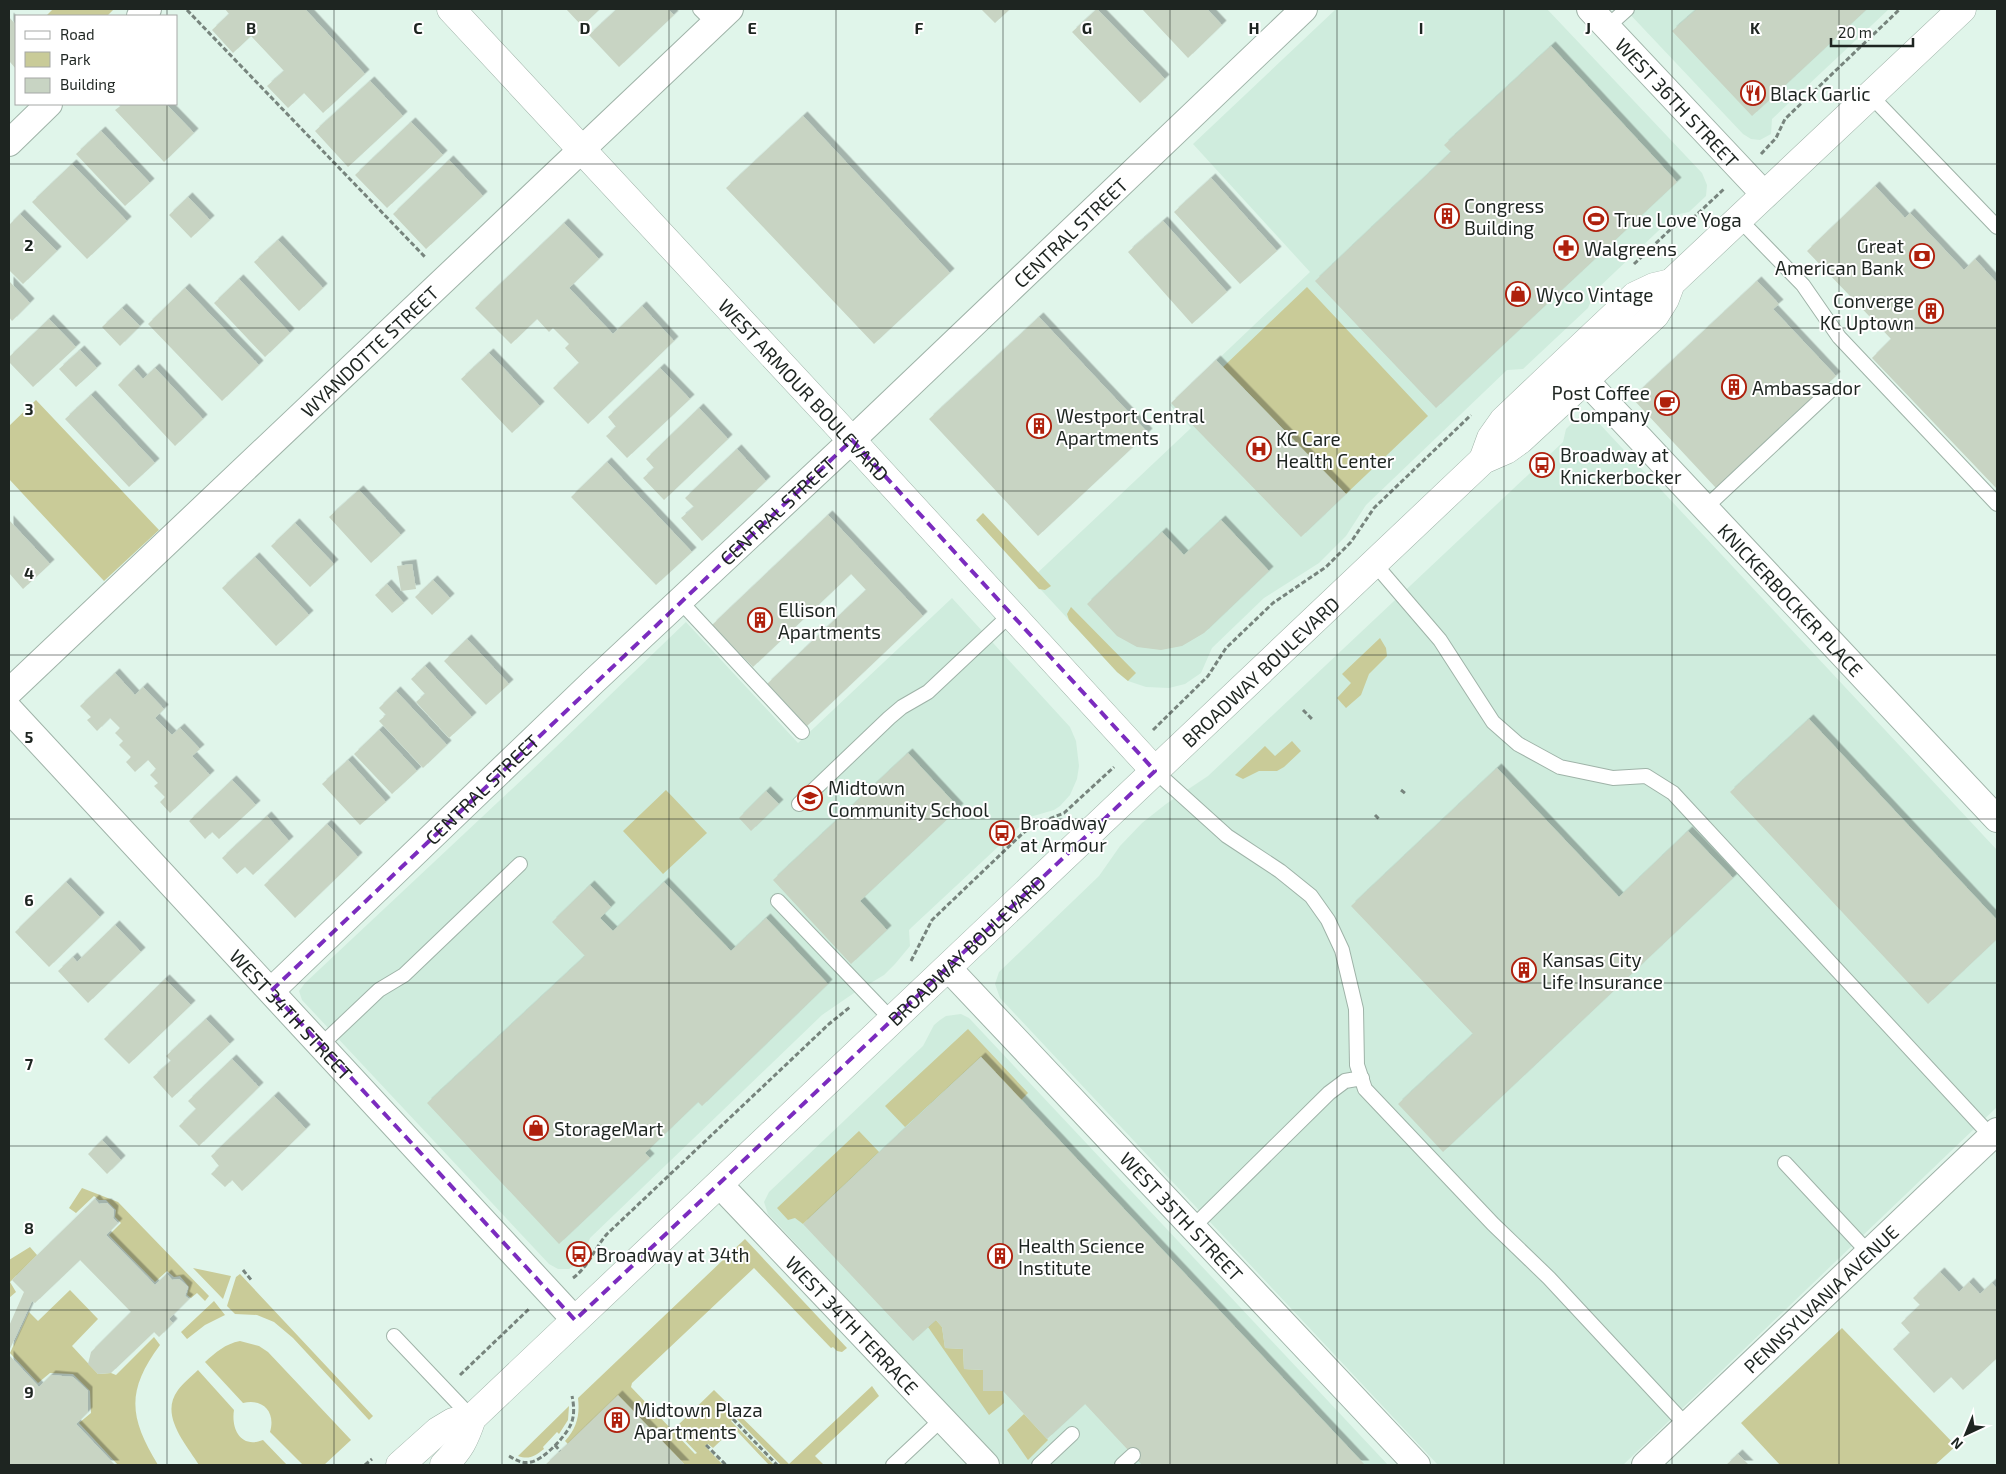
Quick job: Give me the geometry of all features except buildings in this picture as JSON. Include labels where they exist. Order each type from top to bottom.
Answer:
[{"type":"main road","name":"WEST ARMOUR BOULEVARD","points":[[451,9],[852,440],[1155,771]]},
{"type":"main road","name":"BROADWAY BOULEVARD","points":[[444,1465],[464,1442],[472,1418],[1483,460],[1506,450],[1520,440],[1655,315],[1665,299],[1671,283],[1962,9]]},
{"type":"main road","name":"BROADWAY BOULEVARD","points":[[1483,460],[1491,438],[1503,421],[1635,296],[1654,287],[1671,283]]},
{"type":"main road","name":"BROADWAY BOULEVARD","points":[[400,1465],[438,1431],[453,1422],[472,1418]]},
{"type":"street","name":"CENTRAL STREET","points":[[271,991],[1304,9]]},
{"type":"street","name":"WYANDOTTE STREET","points":[[9,692],[582,148],[715,14]]},
{"type":"street","name":"WEST 36TH STREET","points":[[1599,18],[1765,194]]},
{"type":"street","points":[[9,143],[48,105]]},
{"type":"street","name":"KNICKERBOCKER PLACE","points":[[1585,380],[1997,819]]},
{"type":"street","name":"WEST 34TH STREET","points":[[9,709],[575,1320]]},
{"type":"street","name":"WEST 35TH STREET","points":[[948,968],[1417,1465]]},
{"type":"street","name":"PENNSYLVANIA AVENUE","points":[[1645,1465],[1994,1134]]},
{"type":"street","name":"WEST 34TH TERRACE","points":[[719,1184],[986,1465]]},
{"type":"lane","points":[[1599,18],[1627,9]]},
{"type":"lane","points":[[1870,95],[1997,227]]},
{"type":"lane","points":[[1739,219],[1802,285],[1839,337],[1997,504]]},
{"type":"lane","points":[[1706,508],[1830,391]]},
{"type":"lane","points":[[1374,563],[1440,640],[1493,722],[1518,744],[1560,767],[1613,778],[1646,776],[1673,794],[1994,1134]]},
{"type":"lane","points":[[680,601],[802,732]]},
{"type":"lane","points":[[799,804],[889,718],[902,707],[928,692],[1011,614]]},
{"type":"lane","points":[[1155,771],[1227,836],[1280,871],[1310,896],[1328,920],[1342,950],[1356,1009],[1358,1065],[1365,1089],[1493,1224],[1550,1278],[1686,1425]]},
{"type":"lane","points":[[321,1045],[379,990],[404,975],[520,864]]},
{"type":"lane","points":[[778,901],[892,1020]]},
{"type":"lane","points":[[1193,1227],[1330,1093],[1346,1081],[1362,1078]]},
{"type":"lane","points":[[1785,1163],[1868,1252]]},
{"type":"lane","points":[[394,1336],[472,1418]]},
{"type":"lane","points":[[893,1465],[942,1419]]},
{"type":"lane","points":[[1039,1465],[1072,1434]]},
{"type":"lane","points":[[1122,1465],[1133,1455]]},
{"type":"path","points":[[1767,148],[1776,138],[1785,119],[1900,9]]},
{"type":"path","points":[[187,10],[424,257]]},
{"type":"path","points":[[1627,270],[1673,227],[1692,219],[1716,197]]},
{"type":"path","points":[[1170,714],[1208,676],[1226,648],[1273,603],[1326,567],[1351,542],[1374,508],[1477,409]]},
{"type":"path","points":[[1303,710],[1312,720]]},
{"type":"path","points":[[909,963],[932,920],[1023,833],[1036,824],[1064,813],[1101,779]]},
{"type":"path","points":[[1402,790],[1406,794]]},
{"type":"path","points":[[1375,815],[1380,820]]},
{"type":"path","points":[[576,1275],[589,1262],[598,1245],[621,1221],[829,1024],[869,996]]},
{"type":"path","points":[[242,1270],[252,1281]]},
{"type":"path","points":[[509,1456],[518,1462],[531,1462],[545,1454],[555,1445],[570,1426],[573,1410],[572,1396]]},
{"type":"path","points":[[733,1419],[777,1465]]},
{"type":"path","points":[[555,1445],[560,1451]]},
{"type":"path","points":[[706,1445],[726,1465]]},
{"type":"highlighted area","points":[[852,440],[1155,771],[575,1320],[271,991]]},
{"type":"shaded area","points":[[1336,9],[1547,9],[1702,173],[1707,185],[1706,196],[1689,212],[1675,215],[1595,291],[1588,308],[1523,369],[1507,370],[1366,505],[1346,536],[1319,563],[1264,598],[1212,648],[1201,673],[1185,684],[1169,688],[1146,687],[1128,681],[1117,672],[1031,579],[1191,428],[1170,405],[1310,272],[1193,144]]},
{"type":"shaded area","points":[[1625,9],[1889,9],[1772,119],[1771,134],[1760,140],[1751,139],[1743,134]]},
{"type":"shaded area","points":[[1588,415],[1595,419],[1997,850],[1997,1107],[1623,1465],[1438,1465],[1000,998],[995,984],[999,972],[1099,876],[1120,846],[1142,823],[1166,804],[1208,776],[1563,442],[1566,429],[1577,418]]},
{"type":"shaded area","points":[[952,598],[1070,727],[1076,741],[1079,766],[1077,779],[1070,795],[1054,810],[1030,817],[912,927],[909,930],[910,946],[895,964],[884,975],[822,1015],[590,1238],[581,1262],[569,1269],[558,1269],[549,1264],[302,1000],[299,991],[305,983],[528,774],[686,622],[798,743]]},
{"type":"shaded area","points":[[961,1014],[969,1018],[1388,1465],[1003,1465],[768,1214],[764,1202],[769,1192],[923,1046],[934,1025],[946,1016]]},
{"type":"green space","points":[[53,9],[114,9],[108,15],[47,15]]},
{"type":"green space","points":[[1307,287],[1428,416],[1346,494],[1223,367]]},
{"type":"green space","points":[[36,400],[159,530],[104,581],[9,479],[9,426]]},
{"type":"green space","points":[[983,513],[1051,586],[1045,590],[1039,589],[976,520]]},
{"type":"green space","points":[[1071,607],[1136,673],[1128,681],[1117,672],[1069,620],[1067,614]]},
{"type":"green space","points":[[1380,638],[1386,648],[1387,656],[1369,674],[1361,695],[1346,708],[1337,698],[1351,683],[1342,674]]},
{"type":"green space","points":[[1292,741],[1301,751],[1284,767],[1277,771],[1259,771],[1243,779],[1235,775],[1265,746],[1275,756]]},
{"type":"green space","points":[[666,790],[707,833],[663,874],[623,831]]},
{"type":"green space","points":[[968,1029],[1028,1093],[1021,1100],[981,1057],[905,1127],[885,1106]]},
{"type":"green space","points":[[859,1131],[879,1152],[803,1224],[795,1218],[788,1220],[777,1208]]},
{"type":"green space","points":[[82,1188],[118,1202],[209,1296],[205,1301],[197,1293],[191,1298],[187,1295],[189,1287],[180,1276],[174,1277],[167,1271],[155,1282],[109,1235],[121,1223],[115,1217],[116,1210],[106,1200],[99,1200],[94,1196],[76,1213],[69,1208]]},
{"type":"green space","points":[[745,1239],[847,1348],[842,1352],[837,1351],[833,1347],[831,1348],[754,1268],[632,1383],[631,1387],[695,1454],[697,1453],[674,1429],[714,1390],[789,1464],[872,1386],[879,1396],[815,1456],[824,1465],[781,1465],[735,1417],[731,1421],[774,1465],[769,1465],[734,1428],[713,1448],[708,1444],[705,1446],[723,1465],[685,1465],[618,1396],[568,1444],[565,1441],[575,1426],[578,1416],[578,1398]]},
{"type":"green space","points":[[30,1247],[37,1255],[10,1282],[16,1292],[9,1298],[9,1260]]},
{"type":"green space","points":[[193,1268],[231,1276],[223,1299]]},
{"type":"green space","points":[[240,1274],[373,1416],[369,1420],[293,1338],[274,1322],[257,1315],[235,1314],[227,1306],[236,1277]]},
{"type":"green space","points":[[70,1290],[98,1319],[72,1346],[98,1374],[111,1373],[116,1375],[154,1337],[160,1345],[141,1376],[135,1404],[141,1432],[158,1465],[118,1465],[79,1423],[91,1413],[90,1391],[73,1374],[50,1373],[38,1383],[10,1353],[29,1312],[38,1321]]},
{"type":"green space","points":[[214,1301],[225,1315],[205,1325],[187,1339],[181,1332]]},
{"type":"green space","points":[[936,1320],[942,1327],[945,1348],[963,1349],[964,1369],[983,1370],[983,1391],[1003,1391],[1004,1403],[989,1415],[928,1327]]},
{"type":"green space","points":[[1842,1328],[1956,1446],[1935,1465],[1780,1465],[1741,1423]]},
{"type":"green space","points":[[240,1341],[259,1346],[268,1352],[351,1440],[324,1465],[303,1465],[270,1432],[271,1418],[266,1408],[256,1403],[243,1403],[205,1362],[225,1346]]},
{"type":"green space","points":[[198,1370],[234,1410],[234,1424],[239,1435],[248,1442],[263,1440],[287,1465],[199,1465],[177,1429],[171,1409],[178,1390]]},
{"type":"green space","points":[[569,1406],[568,1420],[559,1434],[557,1432],[543,1447],[544,1449],[532,1457],[518,1456]]},
{"type":"green space","points":[[1024,1414],[1048,1440],[1028,1460],[1007,1430]]},
{"type":"place","name":"Black Garlic","points":[[1753,93]]},
{"type":"place","name":"Congress Building","points":[[1447,216]]},
{"type":"place","name":"True Love Yoga","points":[[1596,219]]},
{"type":"place","name":"Walgreens","points":[[1566,248]]},
{"type":"place","name":"Great American Bank","points":[[1922,256]]},
{"type":"place","name":"Wyco Vintage","points":[[1518,294]]},
{"type":"place","name":"Converge KC Uptown","points":[[1931,311]]},
{"type":"place","name":"Ambassador","points":[[1734,387]]},
{"type":"place","name":"Post Coffee Company","points":[[1667,403]]},
{"type":"place","name":"Westport Central Apartments","points":[[1039,426]]},
{"type":"place","name":"KC Care Health Center","points":[[1259,449]]},
{"type":"place","name":"Broadway at Knickerbocker","points":[[1542,465]]},
{"type":"place","name":"Ellison Apartments","points":[[760,620]]},
{"type":"place","name":"Midtown Community School","points":[[810,798]]},
{"type":"place","name":"Broadway at Armour","points":[[1002,833]]},
{"type":"place","name":"Kansas City Life Insurance","points":[[1524,970]]},
{"type":"place","name":"StorageMart","points":[[536,1128]]},
{"type":"place","name":"Broadway at 34th","points":[[579,1254]]},
{"type":"place","name":"Health Science Institute","points":[[1000,1256]]},
{"type":"place","name":"Midtown Plaza Apartments","points":[[617,1420]]}]
